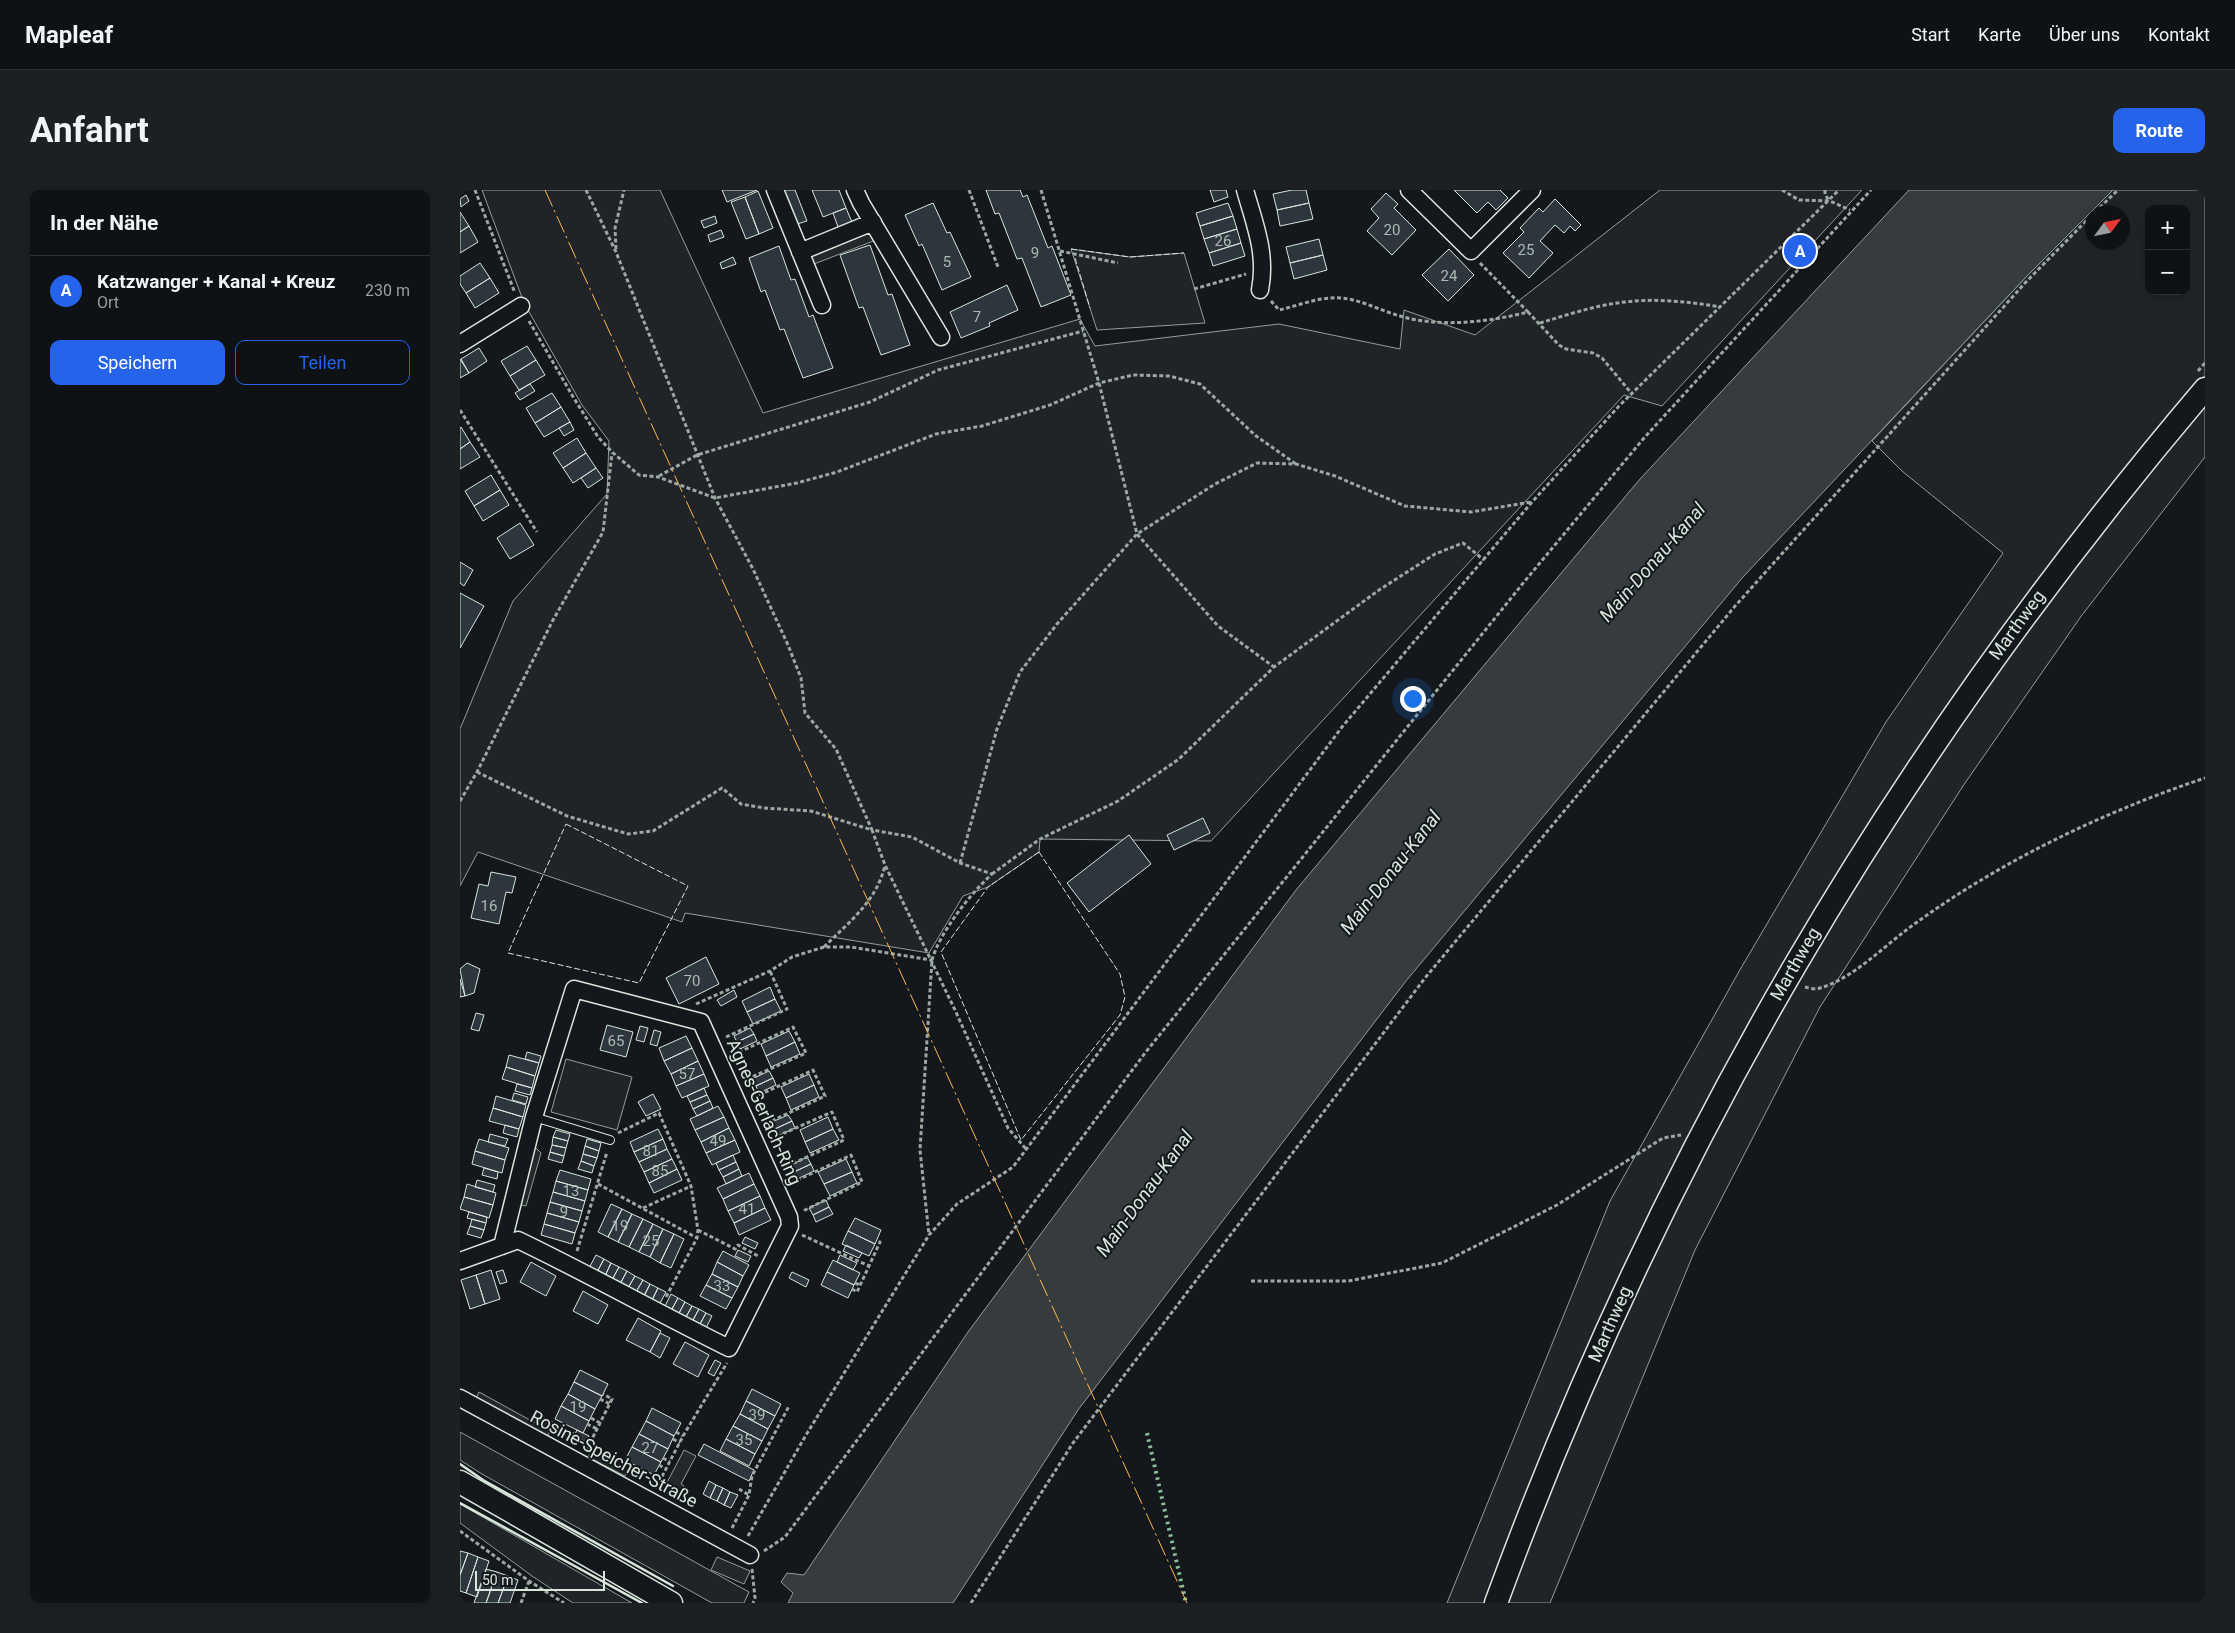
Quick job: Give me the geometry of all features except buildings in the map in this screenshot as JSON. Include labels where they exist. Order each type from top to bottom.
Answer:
[{"type":"main road","name":"Marthweg","points":[[1496,1603],[1561,1437],[1626,1286],[1697,1141],[1783,984],[1857,860],[1961,703],[2085,535],[2205,389]]},
{"type":"main road","points":[[460,1482],[671,1603]]},
{"type":"street","points":[[775,190],[822,305]]},
{"type":"street","points":[[855,190],[941,337]]},
{"type":"street","points":[[1246,190],[1264,269],[1260,290]]},
{"type":"street","points":[[1409,190],[1471,251],[1532,190]]},
{"type":"street","points":[[800,252],[872,222]]},
{"type":"street","points":[[460,344],[521,306]]},
{"type":"street","name":"Agnes-Gerlach-Ring","points":[[502,1246],[534,1116],[574,989],[702,1022],[770,1174],[789,1223]]},
{"type":"street","points":[[460,1261],[518,1240],[573,1266],[658,1313],[729,1348],[772,1263],[789,1223]]},
{"type":"street","name":"Rosine-Speicher-Straße","points":[[460,1398],[750,1555]]},
{"type":"lane","points":[[534,1116],[610,1140]]},
{"type":"path","points":[[475,190],[521,306],[572,396],[598,437],[639,475],[658,477],[715,498],[797,483],[837,472],[936,434],[982,426],[1050,405],[1099,383],[1133,375],[1169,376],[1200,384],[1256,436],[1296,464]]},
{"type":"path","points":[[586,190],[616,252],[696,455],[715,498],[753,569],[788,645],[801,678],[805,713],[836,749],[872,830],[885,865],[932,960],[1008,1128],[1026,1150]]},
{"type":"path","points":[[616,252],[616,228],[624,190]]},
{"type":"path","points":[[969,190],[998,267]]},
{"type":"path","points":[[1041,190],[1099,383],[1137,534],[1218,626],[1274,667]]},
{"type":"path","points":[[1782,190],[1798,200],[1830,201],[1850,210]]},
{"type":"path","points":[[1825,190],[1825,195],[1830,201]]},
{"type":"path","points":[[753,1603],[755,1598],[750,1555],[746,1540],[806,1435],[929,1235],[957,1204],[1013,1167],[1342,727],[1532,502],[1632,394],[1722,308],[1839,190]]},
{"type":"path","points":[[750,1555],[766,1550],[784,1537],[1144,1053],[1524,582],[1644,438],[1850,210],[1871,190]]},
{"type":"path","points":[[2102,205],[2118,190]]},
{"type":"path","points":[[971,1603],[1073,1443],[1425,978],[1736,606],[2024,283],[2085,222]]},
{"type":"path","points":[[1060,251],[1118,263]]},
{"type":"path","points":[[1471,251],[1559,345],[1566,349],[1593,353],[1602,358],[1632,394]]},
{"type":"path","points":[[1194,289],[1264,269]]},
{"type":"path","points":[[1260,290],[1279,310],[1332,298],[1354,300],[1401,317],[1426,321],[1462,322],[1528,312]]},
{"type":"path","points":[[1540,323],[1581,311],[1625,302],[1673,302],[1722,308]]},
{"type":"path","points":[[658,477],[696,455],[870,402],[938,370],[1083,331]]},
{"type":"path","points":[[460,410],[537,532]]},
{"type":"path","points":[[460,801],[477,772],[553,620],[603,532],[612,452]]},
{"type":"path","points":[[960,863],[997,729],[1020,672],[1056,624],[1137,534],[1215,484],[1257,463],[1296,464],[1335,476],[1405,506],[1471,512],[1532,502]]},
{"type":"path","points":[[929,1235],[920,1150],[932,960],[936,946],[979,886],[992,874],[1040,839],[1118,801],[1179,759],[1274,667],[1380,590],[1435,554],[1463,543],[1484,560]]},
{"type":"path","points":[[477,772],[567,816],[628,834],[653,831],[722,788],[741,804],[764,808],[811,811],[872,830],[912,838],[960,863],[992,874]]},
{"type":"path","points":[[1783,984],[1818,989],[1835,981],[1942,903],[2020,859],[2106,815],[2205,778]]},
{"type":"path","points":[[824,947],[873,897],[881,883],[885,865]]},
{"type":"path","points":[[674,1014],[770,971],[792,956],[824,947],[851,947],[932,960]]},
{"type":"path","points":[[712,1044],[787,1009],[770,971]]},
{"type":"path","points":[[719,1061],[794,1027],[806,1053],[730,1087]]},
{"type":"path","points":[[739,1104],[813,1070],[825,1096],[750,1131]]},
{"type":"path","points":[[757,1146],[832,1112],[844,1140],[770,1174]]},
{"type":"path","points":[[573,1266],[611,1136],[660,1113],[691,1186],[698,1230],[697,1238],[658,1313]]},
{"type":"path","points":[[1252,1281],[1348,1281],[1442,1264],[1557,1206],[1663,1138]]},
{"type":"path","points":[[776,1190],[850,1156],[862,1182],[789,1223]]},
{"type":"path","points":[[598,1184],[697,1238]]},
{"type":"path","points":[[643,1208],[691,1186]]},
{"type":"path","points":[[789,1223],[869,1266]]},
{"type":"path","points":[[698,1230],[735,1249],[738,1245],[772,1263]]},
{"type":"path","points":[[852,1289],[857,1292],[875,1248],[880,1242],[876,1241]]},
{"type":"path","points":[[855,1283],[860,1285]]},
{"type":"path","points":[[650,1501],[683,1436],[730,1358],[729,1348]]},
{"type":"path","points":[[580,1463],[612,1399],[602,1394]]},
{"type":"path","points":[[600,1398],[610,1404]]},
{"type":"path","points":[[726,1542],[749,1494],[752,1476],[789,1406]]},
{"type":"path","points":[[590,1418],[600,1423]]},
{"type":"path","points":[[587,1424],[597,1429]]},
{"type":"path","points":[[676,1432],[683,1436]]},
{"type":"path","points":[[673,1439],[680,1443]]},
{"type":"path","points":[[663,1458],[670,1462]]},
{"type":"path","points":[[659,1465],[666,1469]]},
{"type":"path","points":[[740,1489],[749,1494]]},
{"type":"path","points":[[460,1531],[529,1581],[564,1603]]},
{"type":"path","points":[[521,1603],[529,1581]]},
{"type":"shaded area","points":[[482,190],[660,190],[763,413],[1080,319],[1095,346],[1279,324],[1400,349],[1404,310],[1475,335],[1660,190],[1862,190],[1662,406],[1624,395],[1211,841],[1040,839],[1039,852],[988,887],[963,896],[929,953],[685,913],[682,922],[478,852],[460,886],[460,729],[513,601],[607,494],[609,441],[582,405],[524,303]]},
{"type":"shaded area","points":[[2113,190],[2205,190],[2205,457],[2082,615],[1965,783],[1820,1007],[1695,1250],[1550,1603],[1447,1603],[1610,1201],[1741,968],[1886,722],[2003,553],[1902,471],[1872,441],[2027,276],[2085,218],[2085,250],[2130,250],[2130,205],[2098,205]]},
{"type":"shaded area","points":[[873,232],[876,240],[814,264],[810,255]]},
{"type":"shaded area","points":[[1071,249],[1130,257],[1184,253],[1205,323],[1097,330]]},
{"type":"shaded area","points":[[566,1059],[632,1077],[617,1130],[551,1112]]},
{"type":"shaded area","points":[[533,1145],[541,1153],[526,1206],[518,1204]]},
{"type":"shaded area","points":[[479,1392],[539,1425],[543,1417],[574,1433],[570,1440],[545,1427],[550,1431],[547,1437],[476,1398]]},
{"type":"shaded area","points":[[460,1432],[749,1592],[744,1603],[712,1603],[482,1474],[460,1460]]},
{"type":"shaded area","points":[[684,1450],[696,1456],[681,1484],[684,1486],[678,1498],[663,1490]]},
{"type":"shaded area","points":[[591,1451],[628,1470],[625,1476],[588,1457]]},
{"type":"shaded area","points":[[460,1504],[632,1603],[573,1603],[532,1576],[460,1523]]},
{"type":"shaded area","points":[[717,1557],[750,1571],[744,1584],[711,1570]]},
{"type":"water","name":"Main-Donau-Kanal","points":[[1909,190],[2113,190],[2098,205],[2085,205],[2085,218],[2027,276],[1743,577],[1406,981],[1078,1410],[953,1603],[788,1603],[793,1593],[781,1582],[787,1573],[804,1575],[968,1332],[1296,890],[1640,479]]},
{"type":"hedge","points":[[1147,1433],[1186,1603]]},
{"type":"fence","points":[[1071,249],[1130,257],[1184,253]]},
{"type":"fence","points":[[1075,258],[1090,308]]},
{"type":"fence","points":[[566,824],[688,886],[639,983],[508,953],[566,824]]},
{"type":"fence","points":[[1039,852],[1120,974],[1125,997],[1120,1015],[1021,1140],[941,952],[988,887],[1039,852]]},
{"type":"wall","points":[[460,1464],[483,1480],[673,1586]]},
{"type":"wall","points":[[460,1503],[642,1603]]},
{"type":"power","points":[[545,190],[1187,1603]]},
{"type":"place","name":"Katzwanger + Kanal + Kreuz","points":[[1800,251]]}]
